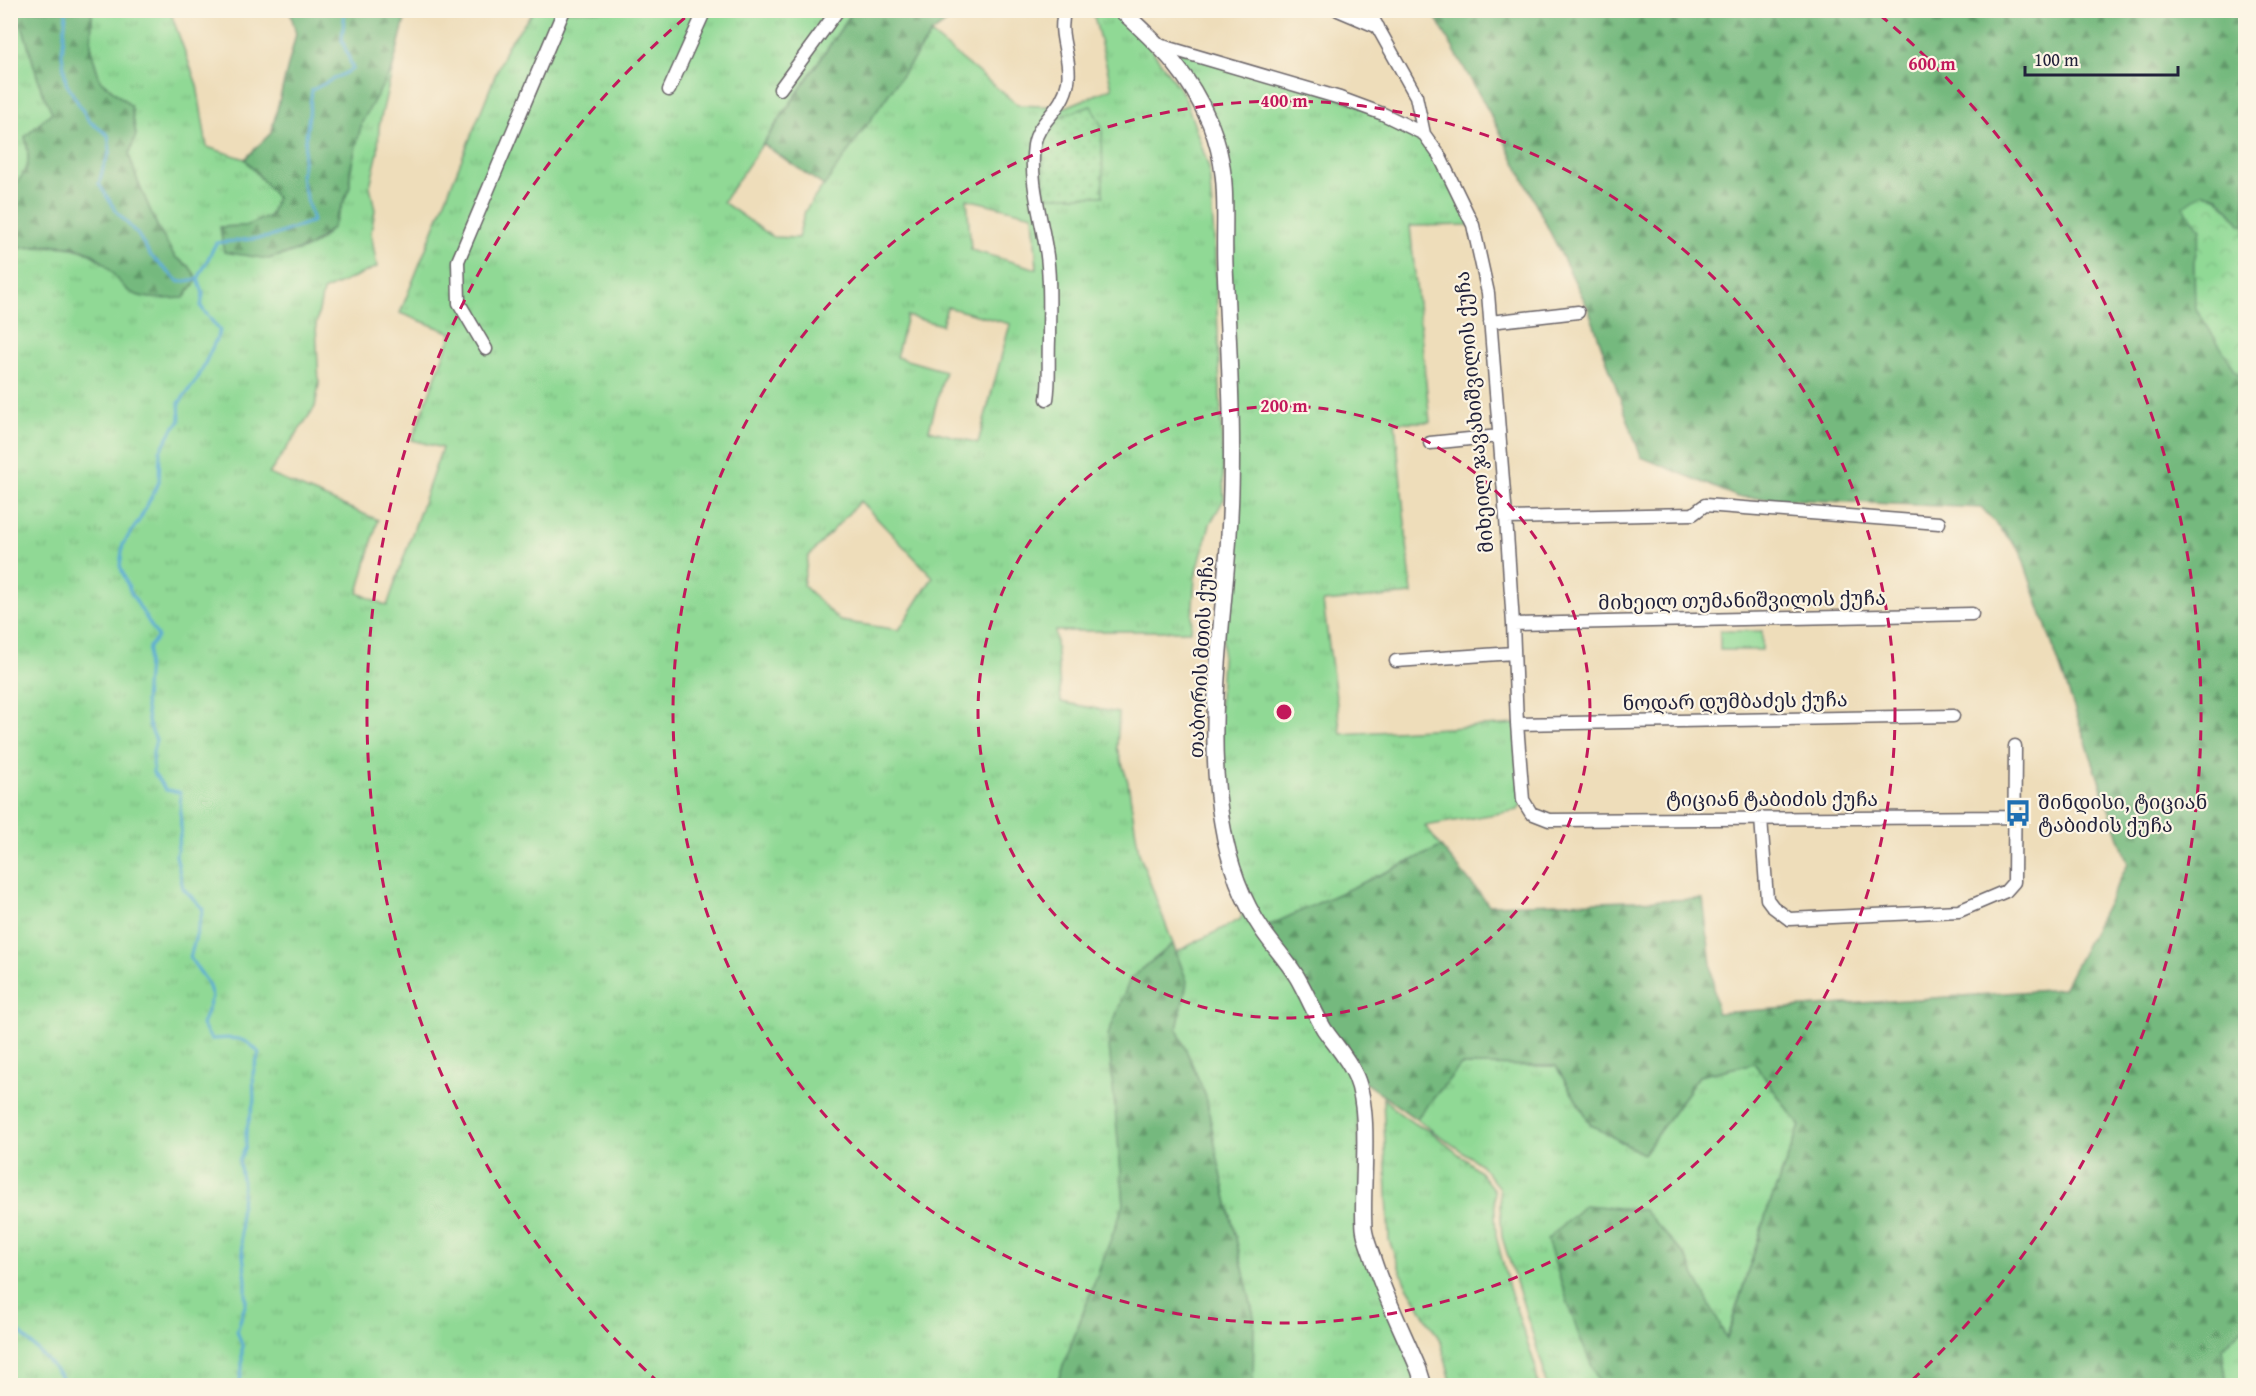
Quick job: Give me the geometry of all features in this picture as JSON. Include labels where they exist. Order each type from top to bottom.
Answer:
[{"type":"main road","name":"მიხეილ ჯავახიშვილის ქუჩა","points":[[1121,10],[1159,45]]},
{"type":"main road","name":"თაბორის მთის ქუჩა","points":[[1159,45],[1177,64],[1194,89],[1219,151],[1225,184],[1225,260],[1232,390],[1232,474],[1217,682],[1216,768],[1222,824],[1245,900],[1262,929],[1297,977],[1324,1029],[1345,1055],[1355,1074],[1360,1089],[1362,1111],[1364,1232],[1376,1270],[1424,1386]]},
{"type":"street","points":[[486,349],[459,303],[458,261],[564,10]]},
{"type":"street","points":[[669,90],[705,10]]},
{"type":"street","points":[[780,89],[838,10]]},
{"type":"street","points":[[1047,399],[1050,302],[1046,250],[1037,207],[1034,145],[1040,129],[1062,102],[1068,81],[1068,58],[1062,38],[1065,10]]},
{"type":"street","points":[[1338,10],[1378,27]]},
{"type":"street","points":[[1368,10],[1416,96],[1424,134]]},
{"type":"street","name":"მიხეილ ჯავახიშვილის ქუჩა","points":[[1159,45],[1340,98],[1383,114],[1424,134],[1439,154],[1473,225],[1488,293],[1506,519],[1523,800],[1531,813]]},
{"type":"street","points":[[1490,322],[1578,312]]},
{"type":"street","points":[[1430,443],[1499,436]]},
{"type":"street","points":[[1506,519],[1693,514],[1705,505],[1940,523]]},
{"type":"street","name":"მიხეილ თუმანიშვილის ქუჩა","points":[[1513,624],[1972,614]]},
{"type":"street","points":[[1396,661],[1514,653]]},
{"type":"street","name":"ნოდარ დუმბაძეს ქუჩა","points":[[1517,724],[1953,716]]},
{"type":"street","points":[[1761,818],[1767,899],[1782,915],[1797,920],[1959,911],[2006,891],[2014,882],[2015,746]]},
{"type":"street","name":"ტიციან ტაბიძის ქუჩა","points":[[1531,813],[1549,820],[2013,817]]},
{"type":"green space","points":[[11,10],[92,11],[91,50],[100,80],[131,106],[136,135],[129,155],[138,182],[158,228],[175,257],[189,266],[198,279],[184,298],[153,298],[130,292],[100,259],[80,248],[50,245],[11,249],[11,188],[22,176],[27,165],[28,153],[25,137],[52,112],[41,89],[23,28],[11,14]]},
{"type":"green space","points":[[92,11],[170,11],[197,85],[207,147],[245,159],[277,197],[270,216],[245,226],[221,227],[268,259],[307,248],[322,238],[333,226],[346,193],[362,123],[393,67],[379,126],[378,152],[370,186],[375,210],[371,233],[377,267],[323,291],[316,325],[319,384],[315,407],[269,474],[378,520],[358,593],[387,606],[442,448],[412,440],[452,333],[400,313],[507,46],[534,11],[853,11],[723,202],[773,237],[798,238],[805,211],[931,34],[1018,105],[1066,107],[1112,88],[1093,12],[1113,11],[1144,39],[1184,95],[1209,168],[1215,253],[1224,499],[1210,524],[1195,578],[1191,631],[1055,631],[1061,702],[1119,713],[1117,748],[1128,782],[1139,853],[1173,944],[1130,979],[1111,1066],[1118,1120],[1124,1204],[1056,1385],[11,1386],[11,249],[63,247],[77,249],[101,262],[114,273],[127,290],[189,266],[175,258],[158,228],[138,182],[129,155],[136,135],[131,106],[100,80],[91,50]],"holes":[[[967,199],[1033,215],[1037,269],[971,250]],[[947,307],[1010,324],[978,443],[929,430],[945,371],[896,357],[907,316],[942,325]],[[860,501],[933,577],[899,630],[840,621],[803,585],[808,557]]]},
{"type":"green space","points":[[290,11],[407,11],[393,67],[362,122],[350,171],[350,187],[332,228],[309,247],[268,259],[224,252],[220,227],[245,226],[270,216],[277,198],[245,159],[271,133],[296,34]]},
{"type":"green space","points":[[853,11],[962,11],[931,34],[824,186],[763,144]]},
{"type":"green space","points":[[1432,11],[2245,11],[2245,225],[2241,225],[2218,197],[2203,193],[2201,229],[2194,262],[2195,307],[2246,385],[2246,1324],[2222,1348],[2227,1385],[1600,1385],[1578,1333],[1547,1240],[1584,1205],[1644,1210],[1686,1257],[1727,1339],[1767,1211],[1800,1126],[1754,1063],[1699,1076],[1643,1154],[1591,1125],[1556,1066],[1461,1065],[1416,1119],[1364,1082],[1261,929],[1441,847],[1489,905],[1703,899],[1717,1013],[2063,989],[2128,864],[2020,551],[1982,508],[1738,497],[1641,457],[1588,308],[1497,126]]},
{"type":"green space","points":[[10,14],[23,28],[41,89],[52,112],[25,137],[28,153],[27,165],[22,176],[11,188]]},
{"type":"green space","points":[[1159,45],[1340,98],[1424,134],[1473,225],[1410,226],[1430,422],[1395,422],[1412,594],[1323,602],[1341,734],[1517,724],[1523,800],[1518,810],[1425,826],[1441,847],[1262,929],[1355,1074],[1363,1227],[1425,1385],[1253,1385],[1254,1317],[1206,1097],[1177,1029],[1187,982],[1176,952],[1241,919],[1245,900],[1216,768],[1229,534],[1225,260],[1210,124]]},
{"type":"green space","points":[[1091,106],[1102,127],[1103,196],[1044,196],[1043,139],[1053,119]]},
{"type":"green space","points":[[2203,193],[2218,198],[2241,225],[2245,225],[2245,385],[2195,307],[2194,262],[2201,229],[2183,207]]},
{"type":"green space","points":[[1720,631],[1762,631],[1762,650],[1720,650]]},
{"type":"green space","points":[[1173,944],[1187,982],[1177,1029],[1206,1097],[1254,1317],[1253,1385],[1056,1385],[1124,1204],[1108,1035],[1130,979]]},
{"type":"green space","points":[[1754,1063],[1800,1126],[1767,1211],[1726,1340],[1686,1257],[1548,1239],[1578,1333],[1600,1385],[1546,1386],[1543,1367],[1502,1237],[1499,1188],[1480,1164],[1416,1119],[1461,1065],[1556,1066],[1591,1125],[1643,1154],[1699,1076]]},
{"type":"green space","points":[[1383,1098],[1398,1112],[1430,1131],[1477,1169],[1494,1190],[1496,1236],[1509,1288],[1535,1365],[1538,1385],[1452,1385],[1441,1342],[1404,1281],[1389,1240]]},
{"type":"green space","points":[[2245,1324],[2245,1385],[2227,1385],[2222,1348]]},
{"type":"waterway","points":[[65,10],[62,54],[66,83],[89,121],[108,135],[110,151],[99,184],[116,211],[138,235],[151,256],[179,282],[198,279]]},
{"type":"waterway","points":[[198,279],[216,243],[270,237],[313,221],[301,178],[312,90],[353,69],[342,40],[345,10]]},
{"type":"waterway","points":[[198,279],[203,293],[201,307],[220,331],[198,378],[179,403],[180,421],[160,451],[159,482],[140,519],[123,544],[120,566],[131,593],[158,637],[149,647],[145,702],[149,725],[156,740],[153,752],[153,773],[166,790],[180,792],[181,831],[176,855],[183,888],[203,909],[190,958],[208,983],[212,997],[202,1025],[211,1039],[243,1040],[259,1053],[253,1073],[254,1101],[246,1132],[246,1146],[239,1161],[243,1186],[240,1213],[246,1280],[246,1302],[237,1331],[242,1345],[239,1386]]},
{"type":"waterway","points":[[10,1321],[68,1386]]},
{"type":"place","name":"შინდისი, ტიციან ტაბიძის ქუჩა","points":[[2018,813]]}]
